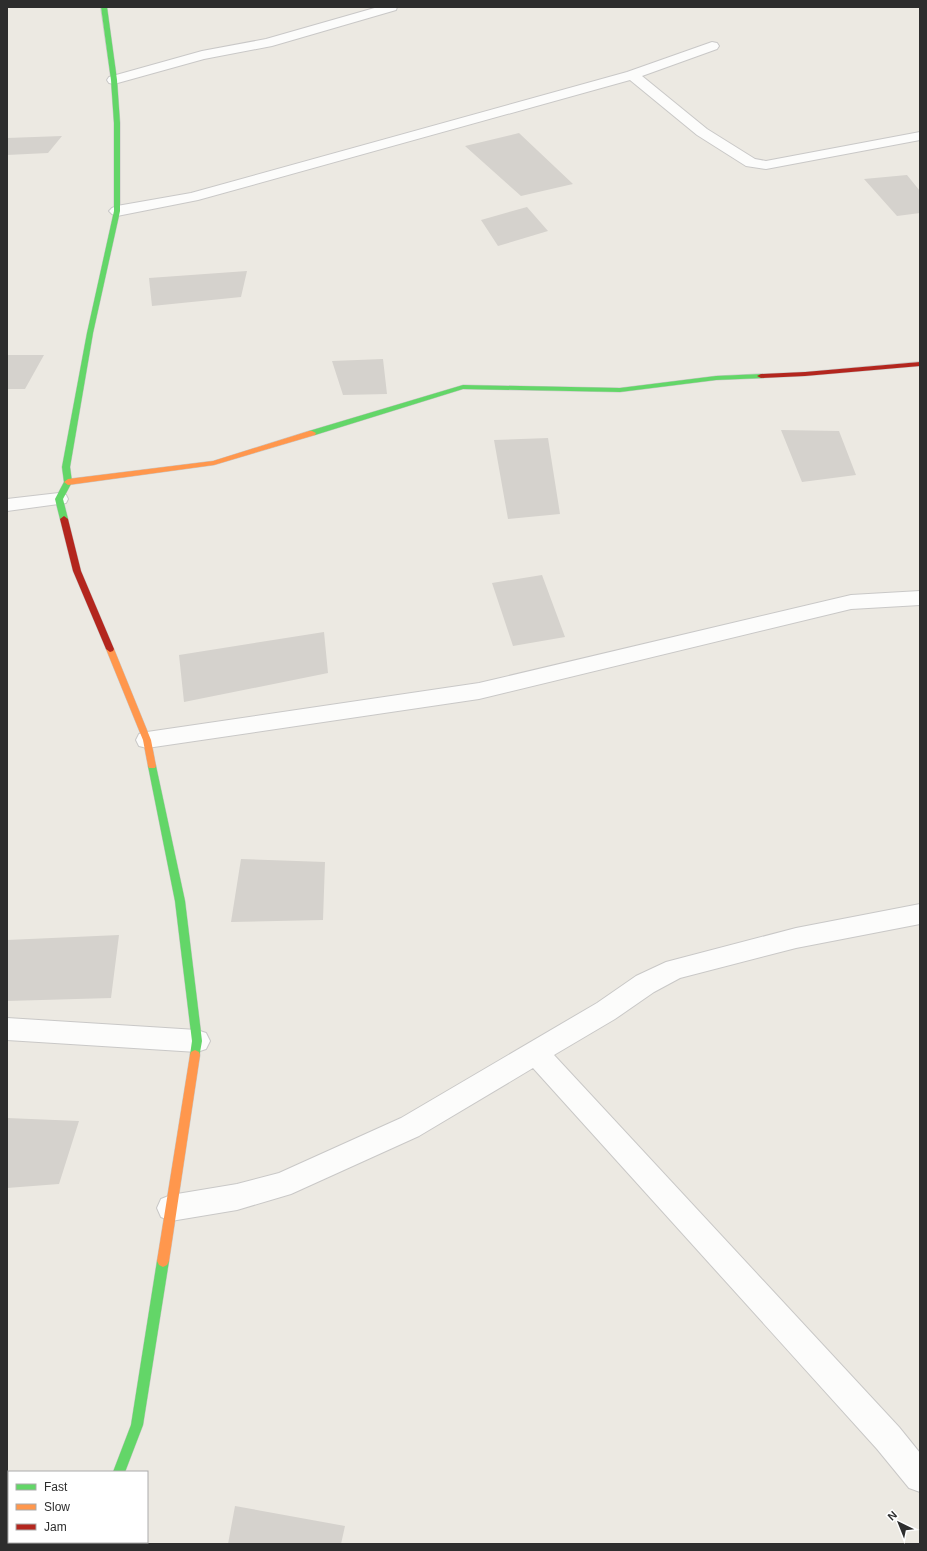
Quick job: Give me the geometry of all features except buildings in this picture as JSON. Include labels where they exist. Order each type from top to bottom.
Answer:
[{"type":"street","points":[[104,7],[114,80],[117,123],[117,211],[90,333],[66,467],[68,482],[59,499],[77,571],[147,740],[180,902],[198,1041],[137,1425],[118,1471]]},
{"type":"street","points":[[114,80],[202,55],[267,43],[391,7]]},
{"type":"street","points":[[117,211],[193,198],[632,75],[712,46]]},
{"type":"street","points":[[632,75],[702,132],[751,163],[758,165],[766,165],[920,136]]},
{"type":"street","points":[[68,482],[214,462],[463,387],[620,390],[716,378],[805,374],[920,364]]},
{"type":"street","points":[[7,505],[59,499]]},
{"type":"street","points":[[147,740],[479,691],[851,602],[920,598]]},
{"type":"street","points":[[171,1208],[237,1197],[282,1185],[410,1127],[606,1010],[645,984],[675,968],[796,938],[920,914]]},
{"type":"street","points":[[7,1029],[198,1041]]},
{"type":"street","points":[[535,1052],[888,1438],[920,1476]]},
{"type":"traffic: fast","points":[[64,519],[59,499],[68,482],[66,467],[90,333],[117,211],[117,123],[114,80],[104,7]]},
{"type":"traffic: fast","points":[[312,433],[463,387],[620,390],[716,378],[761,376]]},
{"type":"traffic: fast","points":[[152,766],[180,901],[197,1041],[195,1055]]},
{"type":"traffic: fast","points":[[119,1471],[137,1425],[163,1261]]},
{"type":"traffic: slow","points":[[68,482],[214,463],[312,433]]},
{"type":"traffic: slow","points":[[110,649],[147,740],[152,766]]},
{"type":"traffic: slow","points":[[163,1261],[195,1055]]},
{"type":"traffic: jam","points":[[761,376],[805,374],[920,364]]},
{"type":"traffic: jam","points":[[64,519],[77,571],[110,649]]}]
